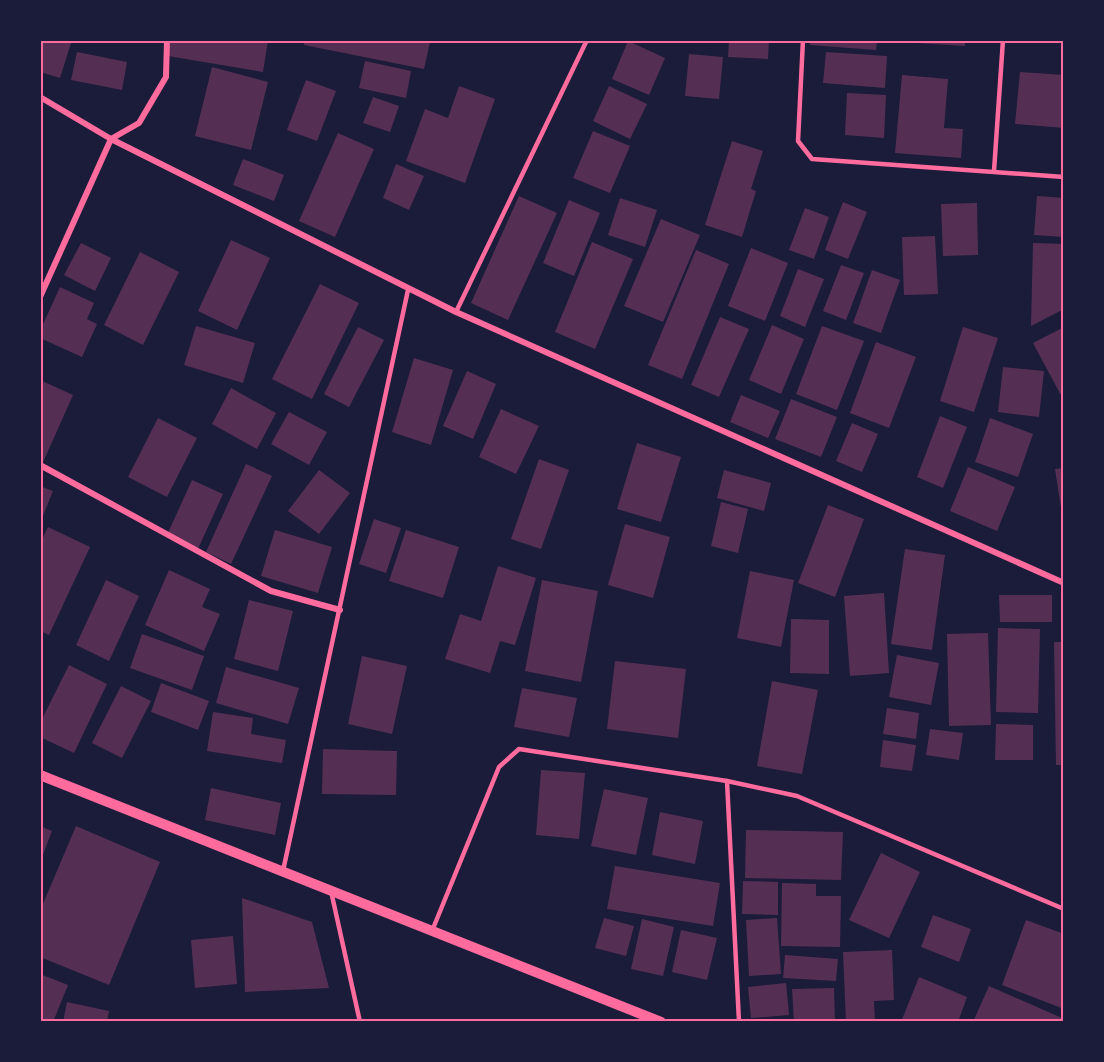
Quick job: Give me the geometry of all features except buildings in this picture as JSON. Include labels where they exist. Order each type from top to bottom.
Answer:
[{"type":"street","points":[[40,297],[111,139],[139,123],[166,77],[167,40]]},
{"type":"street","points":[[40,97],[111,139],[408,290],[1064,583]]},
{"type":"street","points":[[40,465],[272,591],[340,610]]},
{"type":"street","points":[[40,775],[661,1022]]},
{"type":"lane","points":[[456,312],[587,40]]},
{"type":"lane","points":[[803,40],[798,141],[812,159],[1064,177]]},
{"type":"lane","points":[[994,171],[1003,40]]},
{"type":"lane","points":[[284,871],[408,290]]},
{"type":"lane","points":[[432,931],[499,767],[519,749],[727,781],[797,796],[1064,909]]},
{"type":"lane","points":[[727,781],[739,1022]]},
{"type":"lane","points":[[331,891],[360,1022]]}]
